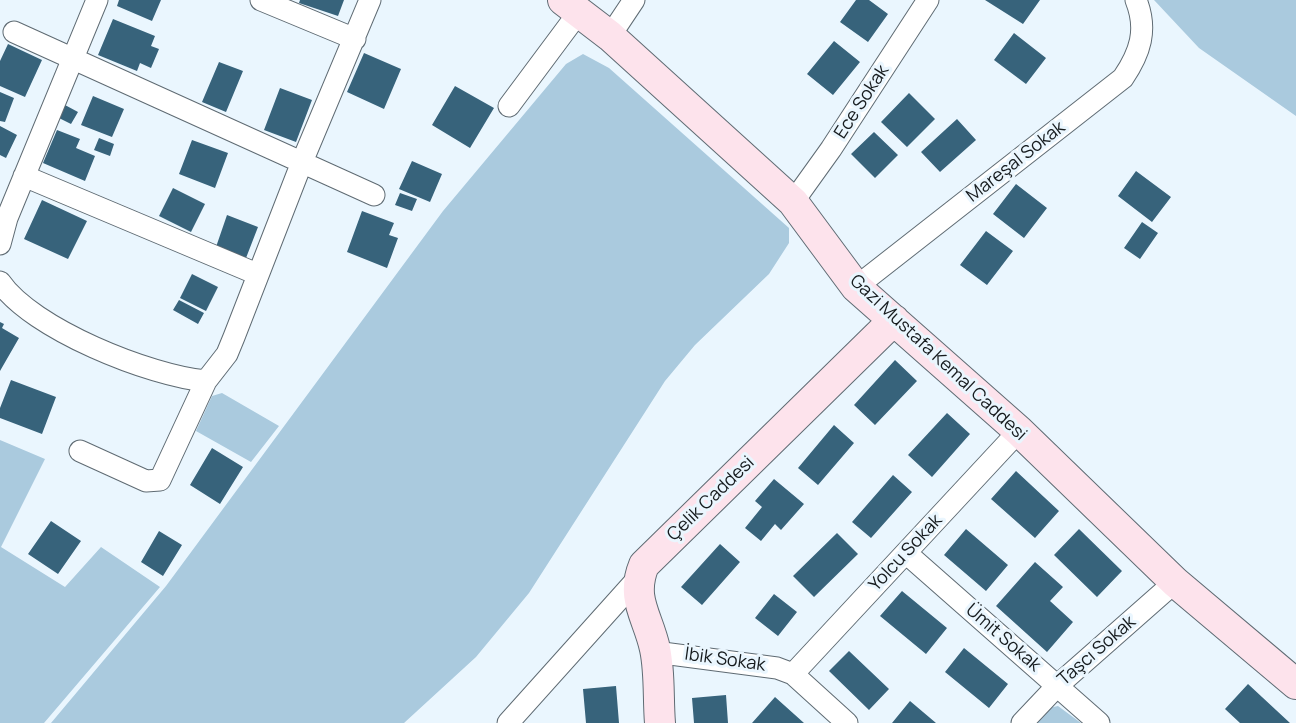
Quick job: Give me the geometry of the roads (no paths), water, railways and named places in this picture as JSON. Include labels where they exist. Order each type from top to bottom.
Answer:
[{"type":"street","points":[[0,243],[71,58],[97,0]]},
{"type":"street","points":[[261,0],[355,39]]},
{"type":"street","points":[[81,451],[146,481],[160,480],[206,381],[227,354],[302,162],[370,0]]},
{"type":"street","points":[[610,36],[634,0]]},
{"type":"street","name":"Ece Sokak","points":[[793,202],[831,149],[928,0]]},
{"type":"street","points":[[509,106],[571,6]]},
{"type":"street","name":"Gazi Mustafa Kemal Caddesi","points":[[571,6],[610,36],[793,202],[856,287],[1019,431],[1175,582],[1296,684]]},
{"type":"street","name":"Mareşal Sokak","points":[[856,287],[1123,78],[1140,47],[1139,8]]},
{"type":"street","points":[[14,32],[374,195]]},
{"type":"street","points":[[24,176],[257,274]]},
{"type":"street","points":[[0,282],[10,296],[24,308],[63,332],[131,362],[187,380],[206,381]]},
{"type":"street","name":"Çelik Caddesi","points":[[639,577],[644,565],[894,320]]},
{"type":"street","name":"Yolcu Sokak","points":[[793,674],[1019,431]]},
{"type":"street","name":"Ümit Sokak","points":[[906,553],[1099,723]]},
{"type":"street","points":[[639,577],[637,597],[655,652],[660,723]]},
{"type":"street","points":[[508,723],[639,577]]},
{"type":"street","name":"Taşcı Sokak","points":[[1022,723],[1057,686],[1175,582]]},
{"type":"street","name":"İbik Sokak","points":[[655,652],[761,663],[793,674],[847,723]]}]
